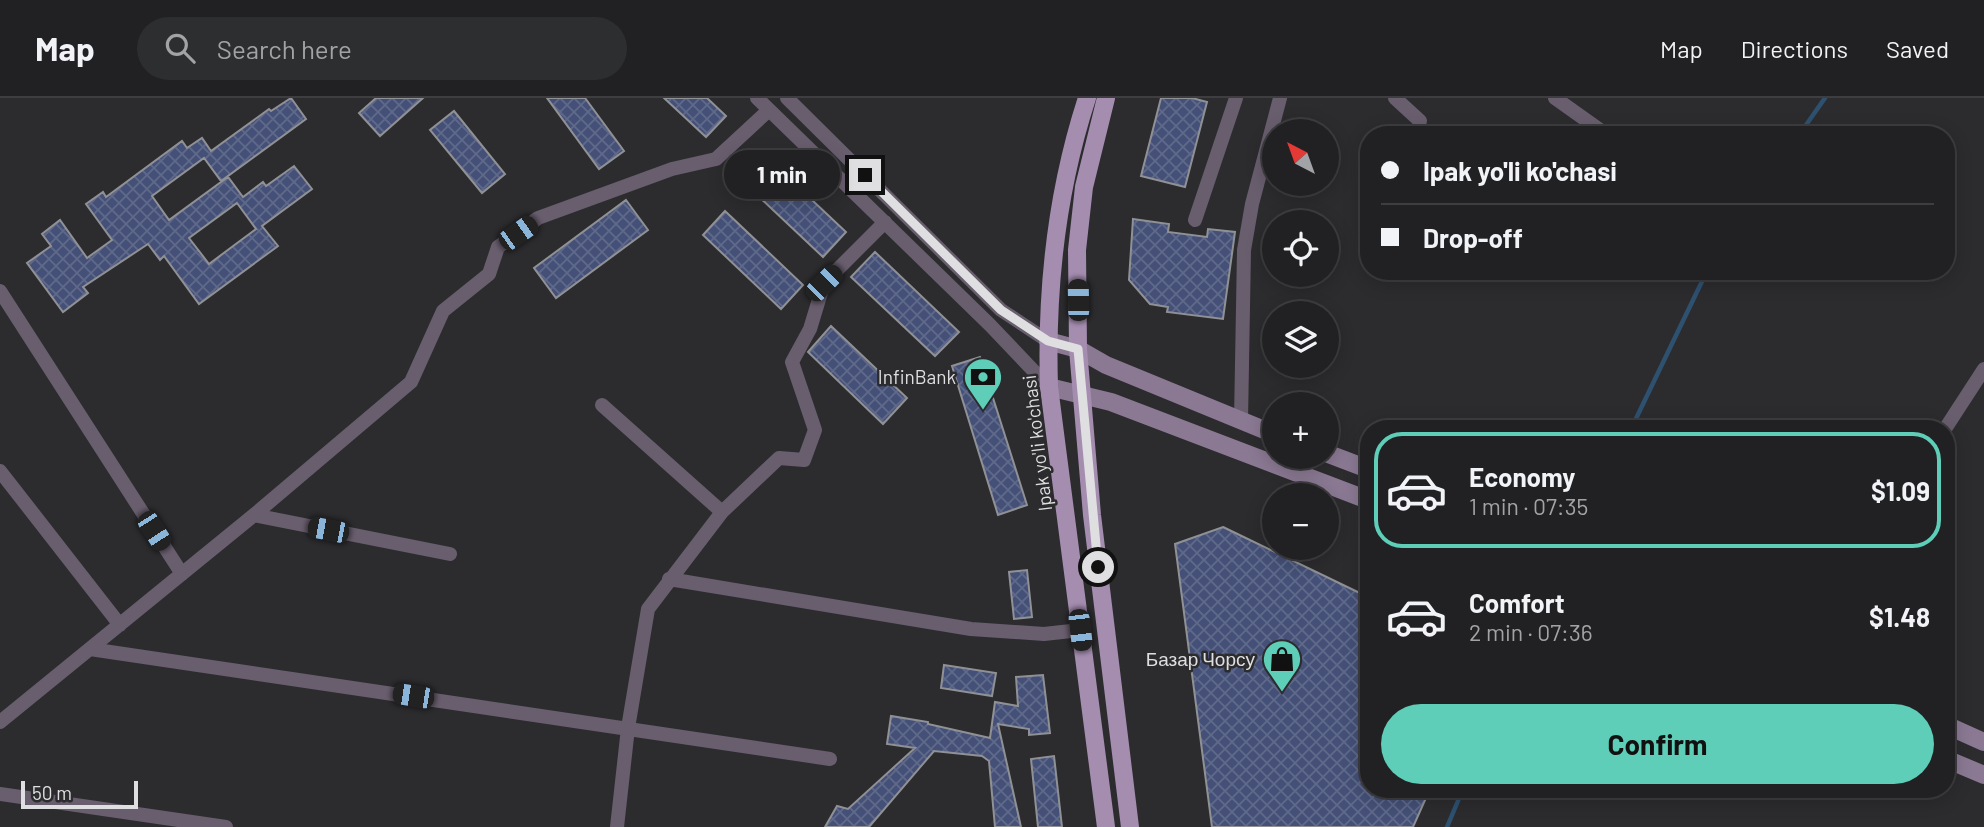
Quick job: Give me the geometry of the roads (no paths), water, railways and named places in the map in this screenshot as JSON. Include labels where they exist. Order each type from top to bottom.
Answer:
[{"type":"main road","name":"Ipak yo'li ko'chasi","points":[[1087,98],[1072,143],[1058,226],[1048,341],[1049,387],[1106,827]]},
{"type":"main road","points":[[1106,98],[1082,200],[1077,250],[1078,349],[1081,396],[1130,827]]},
{"type":"main road","points":[[1048,341],[1078,349],[1106,365],[1262,429]]},
{"type":"main road","points":[[1049,387],[1111,402],[1360,497]]},
{"type":"main road","points":[[1339,458],[1360,466]]},
{"type":"main road","points":[[1955,729],[1984,742]]},
{"type":"main road","points":[[1955,763],[1984,775]]},
{"type":"street","points":[[757,98],[1049,387]]},
{"type":"street","points":[[787,98],[1001,310],[1048,341]]},
{"type":"street","points":[[1195,220],[1236,98]]},
{"type":"street","points":[[1241,421],[1244,250],[1252,204],[1280,98]]},
{"type":"street","points":[[1395,98],[1420,121]]},
{"type":"street","points":[[1555,98],[1594,126]]},
{"type":"street","points":[[0,722],[182,575],[411,382],[443,311],[489,274],[498,247],[538,218],[672,169],[716,159],[769,110]]},
{"type":"street","points":[[617,827],[628,728],[648,609],[722,512],[779,458],[804,460],[815,430],[792,362],[810,329],[824,283],[885,222]]},
{"type":"street","points":[[0,291],[182,575]]},
{"type":"street","points":[[1951,420],[1984,369]]},
{"type":"street","points":[[602,405],[722,512]]},
{"type":"street","points":[[0,471],[120,625]]},
{"type":"street","points":[[254,515],[450,554]]},
{"type":"street","points":[[669,579],[971,629],[1044,634],[1080,630]]},
{"type":"street","points":[[90,649],[830,759]]},
{"type":"street","points":[[0,794],[226,827]]},
{"type":"waterway","points":[[1805,126],[1825,98]]},
{"type":"waterway","points":[[1635,420],[1703,280]]},
{"type":"waterway","points":[[1447,827],[1459,798]]},
{"type":"place","name":"InfinBank","points":[[983,411]]},
{"type":"place","name":"Базар Чорсу","points":[[1282,693]]}]
